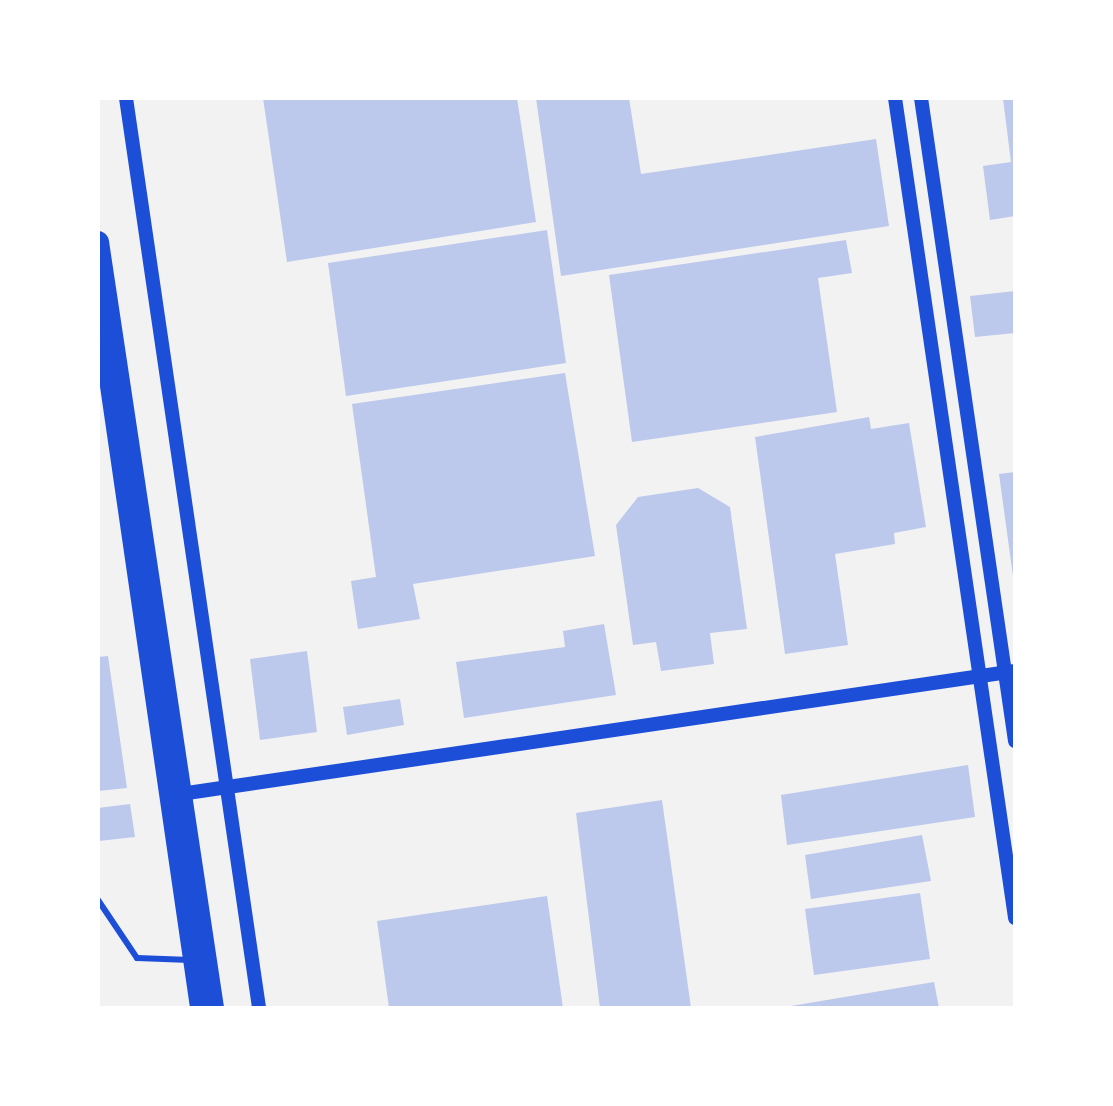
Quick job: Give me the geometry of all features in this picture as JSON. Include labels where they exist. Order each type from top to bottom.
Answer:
[{"type":"highway","points":[[98,242],[213,1008]]},
{"type":"highway","points":[[98,294],[199,1008]]},
{"type":"street","points":[[126,98],[259,1008]]},
{"type":"street","points":[[895,98],[977,676],[1015,918]]},
{"type":"street","points":[[921,98],[1010,672],[1015,741]]},
{"type":"street","points":[[98,324],[199,1008]]},
{"type":"street","points":[[167,796],[1010,672]]},
{"type":"lane","points":[[98,900],[137,958],[190,960]]},
{"type":"building","points":[[263,98],[517,98],[536,222],[287,262]]},
{"type":"building","points":[[536,98],[629,98],[641,174],[876,139],[889,226],[561,276]]},
{"type":"building","points":[[1015,98],[1015,216],[990,220],[983,166],[1011,162],[1003,99]]},
{"type":"building","points":[[547,230],[566,363],[346,396],[328,263]]},
{"type":"building","points":[[846,240],[852,273],[818,278],[837,412],[632,442],[609,275]]},
{"type":"building","points":[[1015,291],[1015,333],[975,337],[970,296]]},
{"type":"building","points":[[565,373],[595,556],[413,584],[420,619],[358,629],[351,581],[376,577],[352,404]]},
{"type":"building","points":[[869,417],[871,429],[909,423],[926,527],[894,533],[895,544],[835,554],[848,645],[785,654],[755,437]]},
{"type":"building","points":[[1015,472],[1015,576],[1013,576],[999,474]]},
{"type":"building","points":[[698,488],[730,507],[747,629],[710,633],[714,664],[661,671],[656,642],[633,645],[616,525],[638,497]]},
{"type":"building","points":[[604,624],[616,695],[464,718],[456,662],[565,647],[563,631]]},
{"type":"building","points":[[307,651],[317,732],[260,740],[250,659]]},
{"type":"building","points":[[108,656],[127,788],[98,791],[98,657]]},
{"type":"building","points":[[400,699],[404,725],[347,735],[343,707]]},
{"type":"building","points":[[968,765],[975,817],[787,845],[781,795]]},
{"type":"building","points":[[662,800],[691,1008],[600,1008],[576,813]]},
{"type":"building","points":[[130,804],[135,837],[99,841],[98,808]]},
{"type":"building","points":[[922,835],[931,881],[811,899],[805,855]]},
{"type":"building","points":[[920,893],[930,959],[814,975],[805,909]]},
{"type":"building","points":[[547,896],[563,1008],[389,1008],[377,921]]},
{"type":"building","points":[[934,982],[939,1008],[791,1008],[791,1006]]}]
